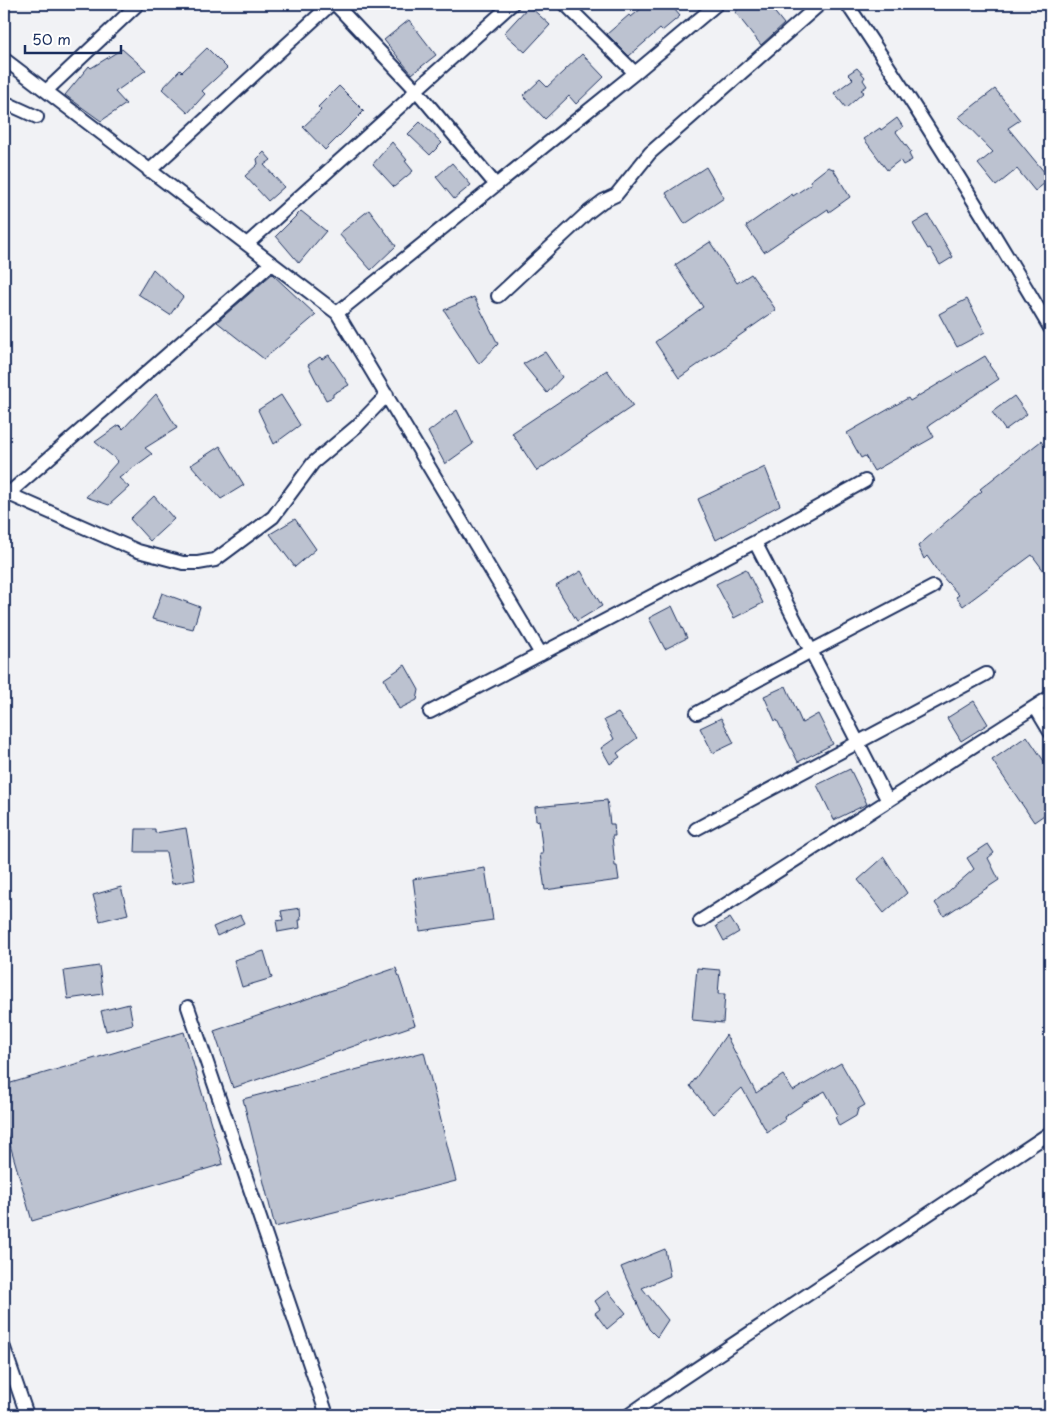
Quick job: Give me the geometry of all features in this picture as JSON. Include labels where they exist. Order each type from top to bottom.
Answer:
[{"type":"street","points":[[46,91],[138,4]]},
{"type":"street","points":[[149,171],[331,4]]},
{"type":"street","points":[[335,4],[416,90],[496,185]]},
{"type":"street","points":[[247,244],[512,4]]},
{"type":"street","points":[[565,4],[635,73]]},
{"type":"street","points":[[338,313],[635,73],[717,4]]},
{"type":"street","points":[[498,296],[586,214],[603,201],[616,196],[650,153],[820,4]]},
{"type":"street","points":[[847,4],[894,73],[1050,328]]},
{"type":"street","points":[[4,59],[338,313],[541,654]]},
{"type":"street","points":[[4,102],[37,118]]},
{"type":"street","points":[[272,262],[6,493],[138,551],[183,563],[215,560],[273,517],[313,463],[357,426],[387,395]]},
{"type":"street","points":[[430,712],[755,542],[865,482]]},
{"type":"street","points":[[755,542],[888,802]]},
{"type":"street","points":[[697,713],[933,587]]},
{"type":"street","points":[[696,829],[986,674]]},
{"type":"street","points":[[700,921],[1050,697]]},
{"type":"street","points":[[1034,707],[1050,732]]},
{"type":"street","points":[[188,1007],[262,1229],[327,1415]]},
{"type":"street","points":[[629,1415],[660,1392],[1050,1133]]},
{"type":"street","points":[[4,1348],[27,1415]]},
{"type":"building","points":[[647,4],[670,4],[680,16],[662,31],[660,29],[629,56],[607,34],[629,15],[631,17]]},
{"type":"building","points":[[745,4],[768,4],[784,24],[761,45],[735,12]]},
{"type":"building","points":[[529,6],[550,25],[525,52],[504,33]]},
{"type":"building","points":[[409,20],[436,55],[412,74],[384,40]]},
{"type":"building","points":[[207,48],[227,68],[202,91],[205,94],[188,113],[162,89],[180,70],[182,72]]},
{"type":"building","points":[[122,49],[146,70],[115,92],[126,104],[101,121],[65,95],[89,66],[91,68]]},
{"type":"building","points":[[582,54],[604,77],[576,104],[569,96],[545,119],[523,96],[540,80],[547,87]]},
{"type":"building","points":[[857,68],[865,77],[863,80],[867,86],[861,90],[864,92],[846,108],[834,93],[853,79],[848,74]]},
{"type":"building","points":[[339,86],[364,111],[325,150],[303,127],[321,110],[318,107]]},
{"type":"building","points":[[995,89],[1020,120],[1008,128],[1050,179],[1035,191],[1017,169],[996,186],[978,164],[993,152],[959,117]]},
{"type":"building","points":[[897,118],[903,127],[896,132],[911,152],[909,154],[912,160],[903,165],[900,160],[887,170],[864,139],[880,128],[881,130]]},
{"type":"building","points":[[420,122],[442,143],[430,155],[408,134]]},
{"type":"building","points":[[392,142],[407,160],[405,161],[413,171],[394,187],[373,164]]},
{"type":"building","points":[[264,152],[271,160],[264,165],[284,187],[268,201],[245,176],[258,164],[257,159]]},
{"type":"building","points":[[452,163],[471,185],[454,199],[436,177]]},
{"type":"building","points":[[706,167],[724,198],[685,224],[666,193]]},
{"type":"building","points":[[828,167],[833,169],[850,197],[829,212],[828,209],[764,252],[746,226],[792,194],[793,196],[811,184],[810,181]]},
{"type":"building","points":[[369,210],[396,246],[371,270],[339,234]]},
{"type":"building","points":[[301,211],[326,231],[299,263],[276,236]]},
{"type":"building","points":[[928,215],[953,257],[940,265],[913,224]]},
{"type":"building","points":[[710,242],[737,283],[751,274],[776,310],[679,378],[655,342],[703,307],[675,265]]},
{"type":"building","points":[[153,269],[183,297],[170,315],[138,294]]},
{"type":"building","points":[[272,274],[316,315],[264,359],[217,322]]},
{"type":"building","points":[[474,297],[498,344],[479,364],[444,310]]},
{"type":"building","points":[[967,299],[985,332],[957,347],[939,314]]},
{"type":"building","points":[[545,352],[562,377],[547,393],[523,364]]},
{"type":"building","points":[[329,355],[349,385],[326,400],[308,365],[320,357],[322,359]]},
{"type":"building","points":[[985,356],[999,379],[928,426],[934,437],[874,471],[865,456],[861,458],[847,433],[908,398],[910,401]]},
{"type":"building","points":[[607,370],[633,406],[537,471],[512,433]]},
{"type":"building","points":[[156,394],[177,428],[145,448],[152,454],[119,478],[129,487],[109,505],[86,497],[118,461],[95,442],[119,425],[123,429]]},
{"type":"building","points":[[281,395],[300,425],[274,444],[258,410]]},
{"type":"building","points":[[1014,396],[1027,414],[1005,430],[992,412]]},
{"type":"building","points":[[457,410],[473,444],[445,464],[428,432]]},
{"type":"building","points":[[1041,441],[1050,455],[1050,579],[1032,555],[963,606],[956,597],[959,595],[938,572],[927,556],[924,559],[918,546],[982,491],[980,489]]},
{"type":"building","points":[[220,446],[244,485],[221,499],[191,465]]},
{"type":"building","points":[[765,467],[780,505],[716,540],[698,499]]},
{"type":"building","points":[[154,496],[174,519],[150,541],[130,519]]},
{"type":"building","points":[[295,519],[316,549],[295,567],[270,534]]},
{"type":"building","points":[[746,569],[763,603],[734,618],[716,584]]},
{"type":"building","points":[[581,571],[602,606],[577,621],[556,586]]},
{"type":"building","points":[[162,593],[200,607],[193,629],[152,619]]},
{"type":"building","points":[[672,606],[687,638],[665,649],[649,618]]},
{"type":"building","points":[[405,665],[419,690],[417,700],[399,709],[384,679]]},
{"type":"building","points":[[786,686],[802,723],[818,714],[833,744],[798,762],[777,720],[775,721],[764,696]]},
{"type":"building","points":[[974,701],[988,724],[961,741],[947,718]]},
{"type":"building","points":[[618,713],[637,738],[617,753],[620,757],[610,764],[601,748],[614,739],[604,720]]},
{"type":"building","points":[[721,718],[734,743],[713,753],[700,728]]},
{"type":"building","points":[[1027,736],[1050,770],[1050,811],[1034,822],[992,760]]},
{"type":"building","points":[[850,769],[867,804],[834,820],[817,785]]},
{"type":"building","points":[[607,800],[610,824],[614,824],[615,836],[612,836],[615,866],[617,866],[619,880],[545,890],[540,854],[543,854],[539,820],[536,821],[535,807]]},
{"type":"building","points":[[186,828],[195,880],[172,884],[166,852],[135,852],[136,829],[155,829],[155,833]]},
{"type":"building","points":[[988,844],[994,853],[988,858],[999,880],[944,916],[935,903],[974,869],[967,858]]},
{"type":"building","points":[[884,857],[907,893],[884,913],[858,880]]},
{"type":"building","points":[[485,868],[493,920],[420,931],[413,879]]},
{"type":"building","points":[[121,887],[128,914],[100,921],[93,895]]},
{"type":"building","points":[[300,908],[300,928],[278,932],[276,921],[283,920],[281,911]]},
{"type":"building","points":[[240,915],[244,923],[217,936],[213,927]]},
{"type":"building","points":[[730,918],[739,932],[724,941],[716,926]]},
{"type":"building","points":[[264,951],[272,978],[242,987],[234,960]]},
{"type":"building","points":[[99,966],[103,994],[68,999],[64,971]]},
{"type":"building","points":[[396,968],[415,1025],[233,1088],[214,1031]]},
{"type":"building","points":[[697,968],[720,970],[718,994],[725,994],[723,1023],[692,1020]]},
{"type":"building","points":[[129,1004],[133,1024],[106,1031],[101,1011]]},
{"type":"building","points":[[184,1032],[223,1164],[32,1221],[4,1124],[4,1085]]},
{"type":"building","points":[[726,1035],[756,1093],[783,1075],[793,1091],[841,1063],[865,1105],[858,1109],[856,1116],[839,1126],[835,1117],[838,1115],[825,1091],[802,1104],[784,1117],[785,1120],[767,1132],[742,1088],[713,1114],[690,1086]]},
{"type":"building","points":[[424,1052],[456,1181],[275,1227],[243,1099]]},
{"type":"building","points":[[665,1249],[670,1276],[642,1288],[668,1320],[657,1337],[649,1329],[621,1267]]},
{"type":"building","points":[[608,1291],[626,1313],[607,1329],[595,1313],[600,1309],[595,1301]]}]
